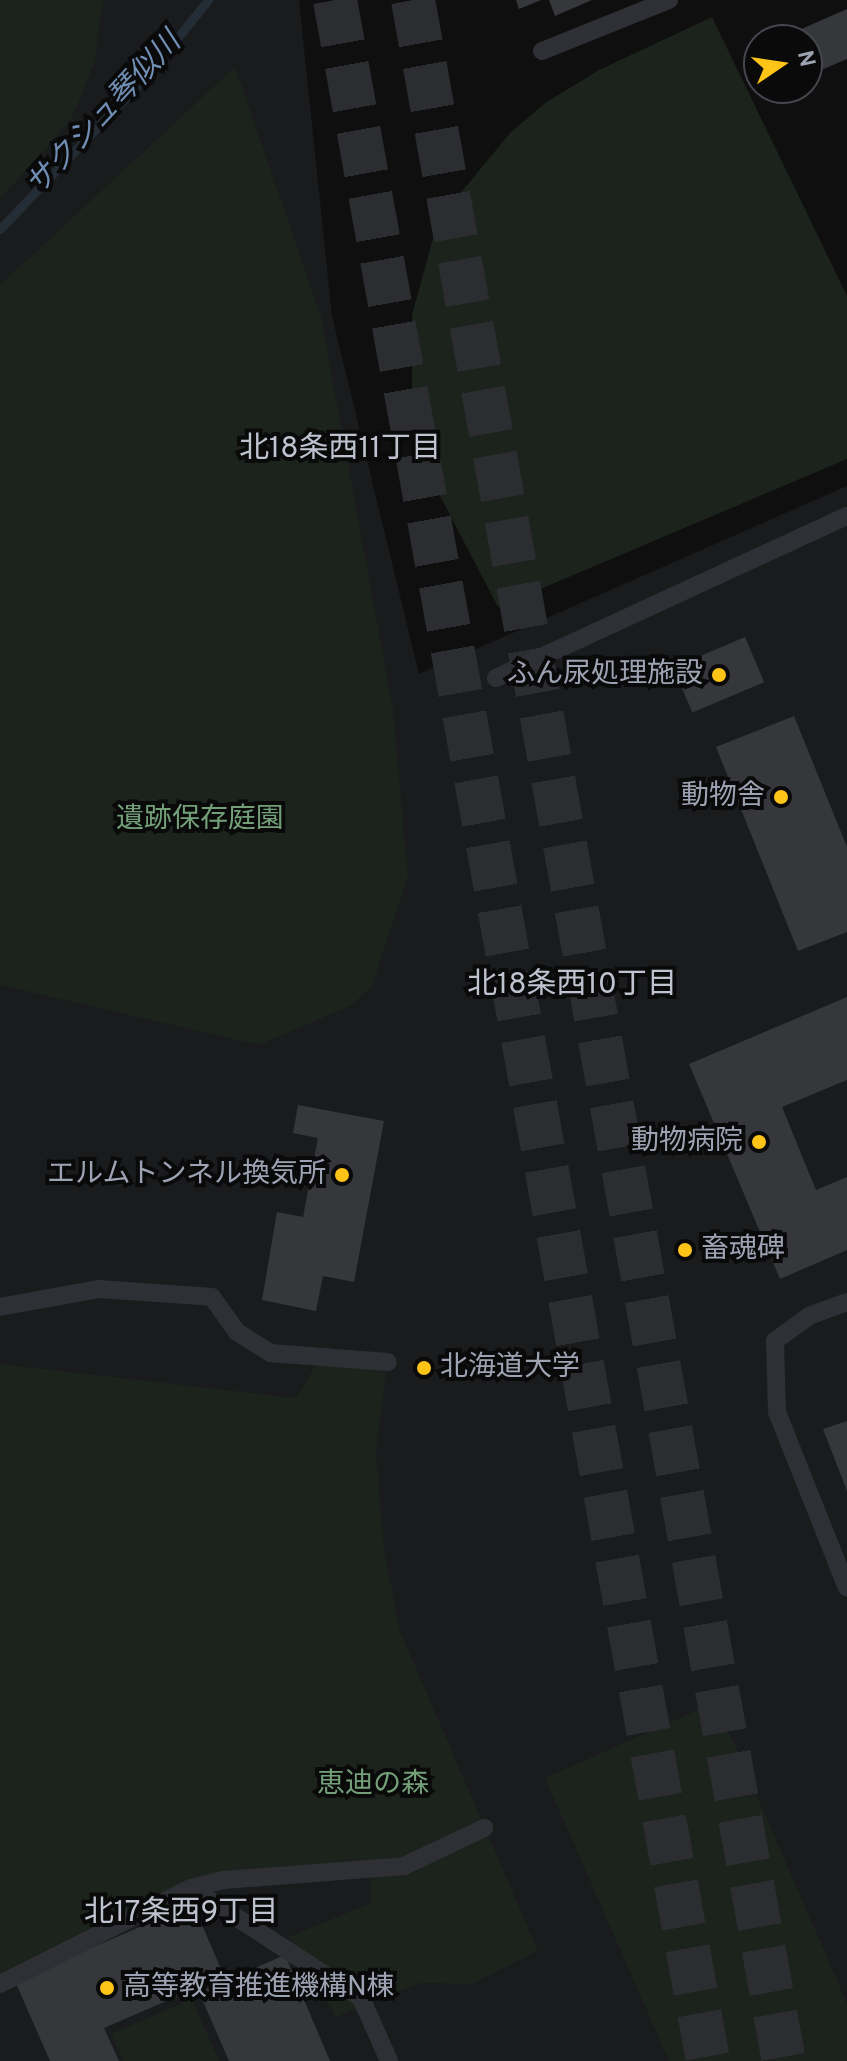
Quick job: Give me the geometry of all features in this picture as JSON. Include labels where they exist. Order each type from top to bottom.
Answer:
[{"type":"lane","points":[[542,51],[669,0]]},
{"type":"lane","points":[[496,678],[847,516]]},
{"type":"lane","points":[[0,1307],[99,1289],[212,1297],[237,1332],[270,1353],[388,1362]]},
{"type":"lane","points":[[847,1301],[809,1316],[775,1341],[777,1412],[847,1588]]},
{"type":"lane","points":[[0,1984],[191,1888],[224,1880],[404,1866],[484,1828]]},
{"type":"lane","points":[[191,1888],[361,1998],[389,2061]]},
{"type":"shaded area","name":"北海道大学","points":[[0,0],[299,0],[332,316],[419,674],[847,486],[847,2061],[0,2061]]},
{"type":"green space","points":[[0,0],[103,0],[94,64],[71,120],[0,199]]},
{"type":"green space","points":[[712,17],[743,81],[743,104],[754,104],[847,296],[847,459],[498,607],[427,471],[412,401],[412,315],[438,220],[511,132],[545,103],[599,70]]},
{"type":"green space","name":"遺跡保存庭園","points":[[235,67],[321,316],[393,709],[408,877],[372,987],[350,1006],[259,1045],[0,985],[0,285]]},
{"type":"green space","name":"恵迪の森","points":[[319,1360],[388,1362],[376,1451],[384,1548],[400,1631],[538,1951],[472,1984],[420,1983],[336,2017],[288,1937],[371,1903],[370,1872],[224,1880],[0,1985],[0,1364],[296,1398]]},
{"type":"green space","points":[[716,1702],[847,2003],[847,2061],[669,2061],[545,1778]]},
{"type":"green space","points":[[192,1999],[219,2061],[123,2061],[111,2034]]},
{"type":"building","points":[[516,0],[541,0],[519,9]]},
{"type":"building","points":[[549,0],[592,0],[555,16]]},
{"type":"building","points":[[847,9],[847,59],[823,69],[823,24],[813,24]]},
{"type":"building","name":"ふん尿処理施設","points":[[745,637],[764,682],[692,713],[673,667]]},
{"type":"building","name":"動物舎","points":[[794,716],[847,847],[847,932],[798,951],[716,747]]},
{"type":"building","name":"動物病院","points":[[847,997],[847,1080],[782,1107],[816,1190],[847,1177],[847,1250],[780,1279],[689,1064]]},
{"type":"building","name":"エルムトンネル換気所","points":[[298,1105],[384,1121],[354,1282],[323,1276],[316,1311],[262,1300],[277,1212],[303,1217],[318,1138],[293,1133]]},
{"type":"building","points":[[847,1421],[847,1491],[823,1429]]},
{"type":"building","name":"高等教育推進機構N棟","points":[[193,1904],[224,1976],[104,2028],[119,2061],[50,2061],[15,1981]]},
{"type":"building","name":"高等教育推進機構N棟","points":[[285,1955],[330,2061],[229,2061],[199,1992]]},
{"type":"waterway","name":"サクシュ琴似川","points":[[0,229],[149,73],[208,0]]},
{"type":"tunnel","points":[[335,0],[708,2061]]},
{"type":"tunnel","points":[[413,0],[784,2061]]},
{"type":"place","name":"ふん尿処理施設","points":[[719,675]]},
{"type":"place","name":"動物舎","points":[[781,797]]},
{"type":"place","name":"動物病院","points":[[759,1142]]},
{"type":"place","name":"エルムトンネル換気所","points":[[342,1175]]},
{"type":"place","name":"畜魂碑","points":[[685,1250]]},
{"type":"place","name":"北海道大学","points":[[424,1368]]},
{"type":"place","name":"高等教育推進機構N棟","points":[[107,1988]]},
{"type":"district","name":"北18条西11丁目","points":[[340,450]]},
{"type":"district","name":"北18条西10丁目","points":[[572,986]]},
{"type":"district","name":"北17条西9丁目","points":[[181,1914]]}]
